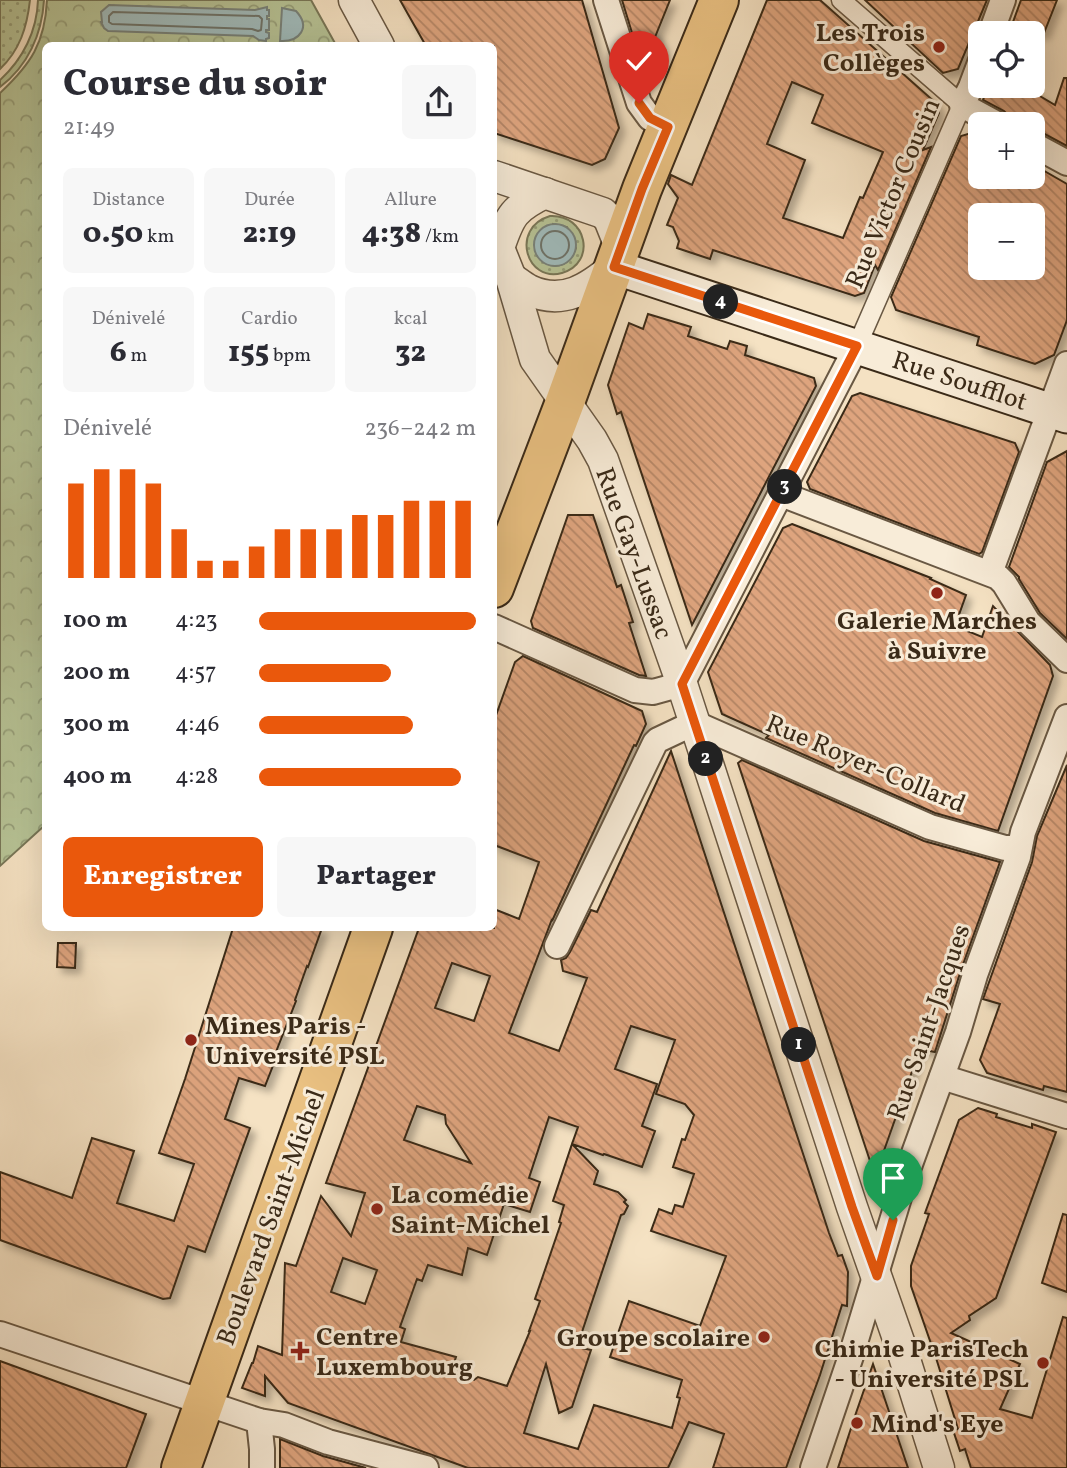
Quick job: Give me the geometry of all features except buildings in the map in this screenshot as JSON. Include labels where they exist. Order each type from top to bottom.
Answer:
[{"type":"main road","points":[[497,580],[642,189],[719,0]]},
{"type":"main road","name":"Rue Soufflot","points":[[617,258],[857,346],[1059,413]]},
{"type":"main road","name":"Boulevard Saint-Michel","points":[[181,1468],[372,931]]},
{"type":"street","points":[[354,0],[377,42]]},
{"type":"street","points":[[606,0],[639,103],[650,118],[668,127]]},
{"type":"street","points":[[841,0],[962,105],[975,112]]},
{"type":"street","points":[[995,21],[1003,0]]},
{"type":"street","name":"Rue Victor Cousin","points":[[857,346],[968,93]]},
{"type":"street","points":[[1045,151],[1067,163]]},
{"type":"street","points":[[497,177],[603,213],[609,219],[617,258],[590,286],[560,296],[529,290],[511,278],[497,245]]},
{"type":"street","points":[[497,241],[511,216],[520,207],[545,193]]},
{"type":"street","name":"Rue Gay-Lussac","points":[[511,278],[535,359],[603,460],[682,684],[939,1468]]},
{"type":"street","points":[[497,628],[635,690],[653,692],[682,684],[857,346]]},
{"type":"street","points":[[990,573],[1059,413],[1067,364]]},
{"type":"street","points":[[781,494],[990,573],[1004,583],[1028,622],[1067,660]]},
{"type":"street","name":"Rue Saint-Jacques","points":[[813,1468],[877,1276],[905,1178],[1018,857],[1018,848],[1067,717]]},
{"type":"street","points":[[557,946],[654,743],[694,723]]},
{"type":"street","name":"Rue Royer-Collard","points":[[694,723],[930,827],[1005,848],[1018,848]]},
{"type":"street","points":[[942,1077],[1067,1116]]},
{"type":"street","points":[[0,1334],[258,1421],[284,1425],[328,1442],[426,1468]]},
{"type":"street","points":[[258,1421],[262,1468]]},
{"type":"green space","points":[[0,0],[30,0],[21,38],[13,54],[0,69]]},
{"type":"green space","points":[[38,0],[44,0],[37,37],[26,59],[0,87],[0,80],[22,54],[32,33]]},
{"type":"green space","points":[[47,0],[311,0],[334,42],[42,42],[42,828],[0,866],[0,93],[34,52],[46,15]]},
{"type":"green space","points":[[550,216],[563,217],[579,231],[583,250],[580,260],[573,268],[550,274],[539,270],[532,263],[527,242],[530,231],[538,222]],"holes":[[[553,224],[567,227],[576,248],[573,255],[559,265],[548,264],[537,255]]]},
{"type":"water","points":[[109,5],[255,10],[267,7],[269,30],[266,32],[269,33],[269,38],[266,41],[253,36],[108,31],[101,22],[101,12]]},
{"type":"water","points":[[282,8],[296,11],[303,23],[298,36],[287,41],[280,41]]},
{"type":"water","points":[[555,224],[570,230],[576,245],[570,260],[555,266],[540,260],[534,245],[540,230]]},
{"type":"place","name":"Les Trois Collèges","points":[[939,47]]},
{"type":"place","name":"Galerie Marches à Suivre","points":[[937,593]]},
{"type":"place","name":"Mines Paris - Université PSL","points":[[191,1040]]},
{"type":"place","name":"La comédie Saint-Michel","points":[[377,1209]]},
{"type":"place","name":"Groupe scolaire","points":[[764,1337]]},
{"type":"place","name":"Centre Luxembourg","points":[[300,1351]]},
{"type":"place","name":"Chimie ParisTech - Université PSL","points":[[1043,1363]]},
{"type":"place","name":"Mind's Eye","points":[[857,1423]]},
{"type":"route","points":[[639,103],[650,118],[668,127],[614,267],[857,346],[682,684],[852,1207],[877,1276],[893,1220]]}]
